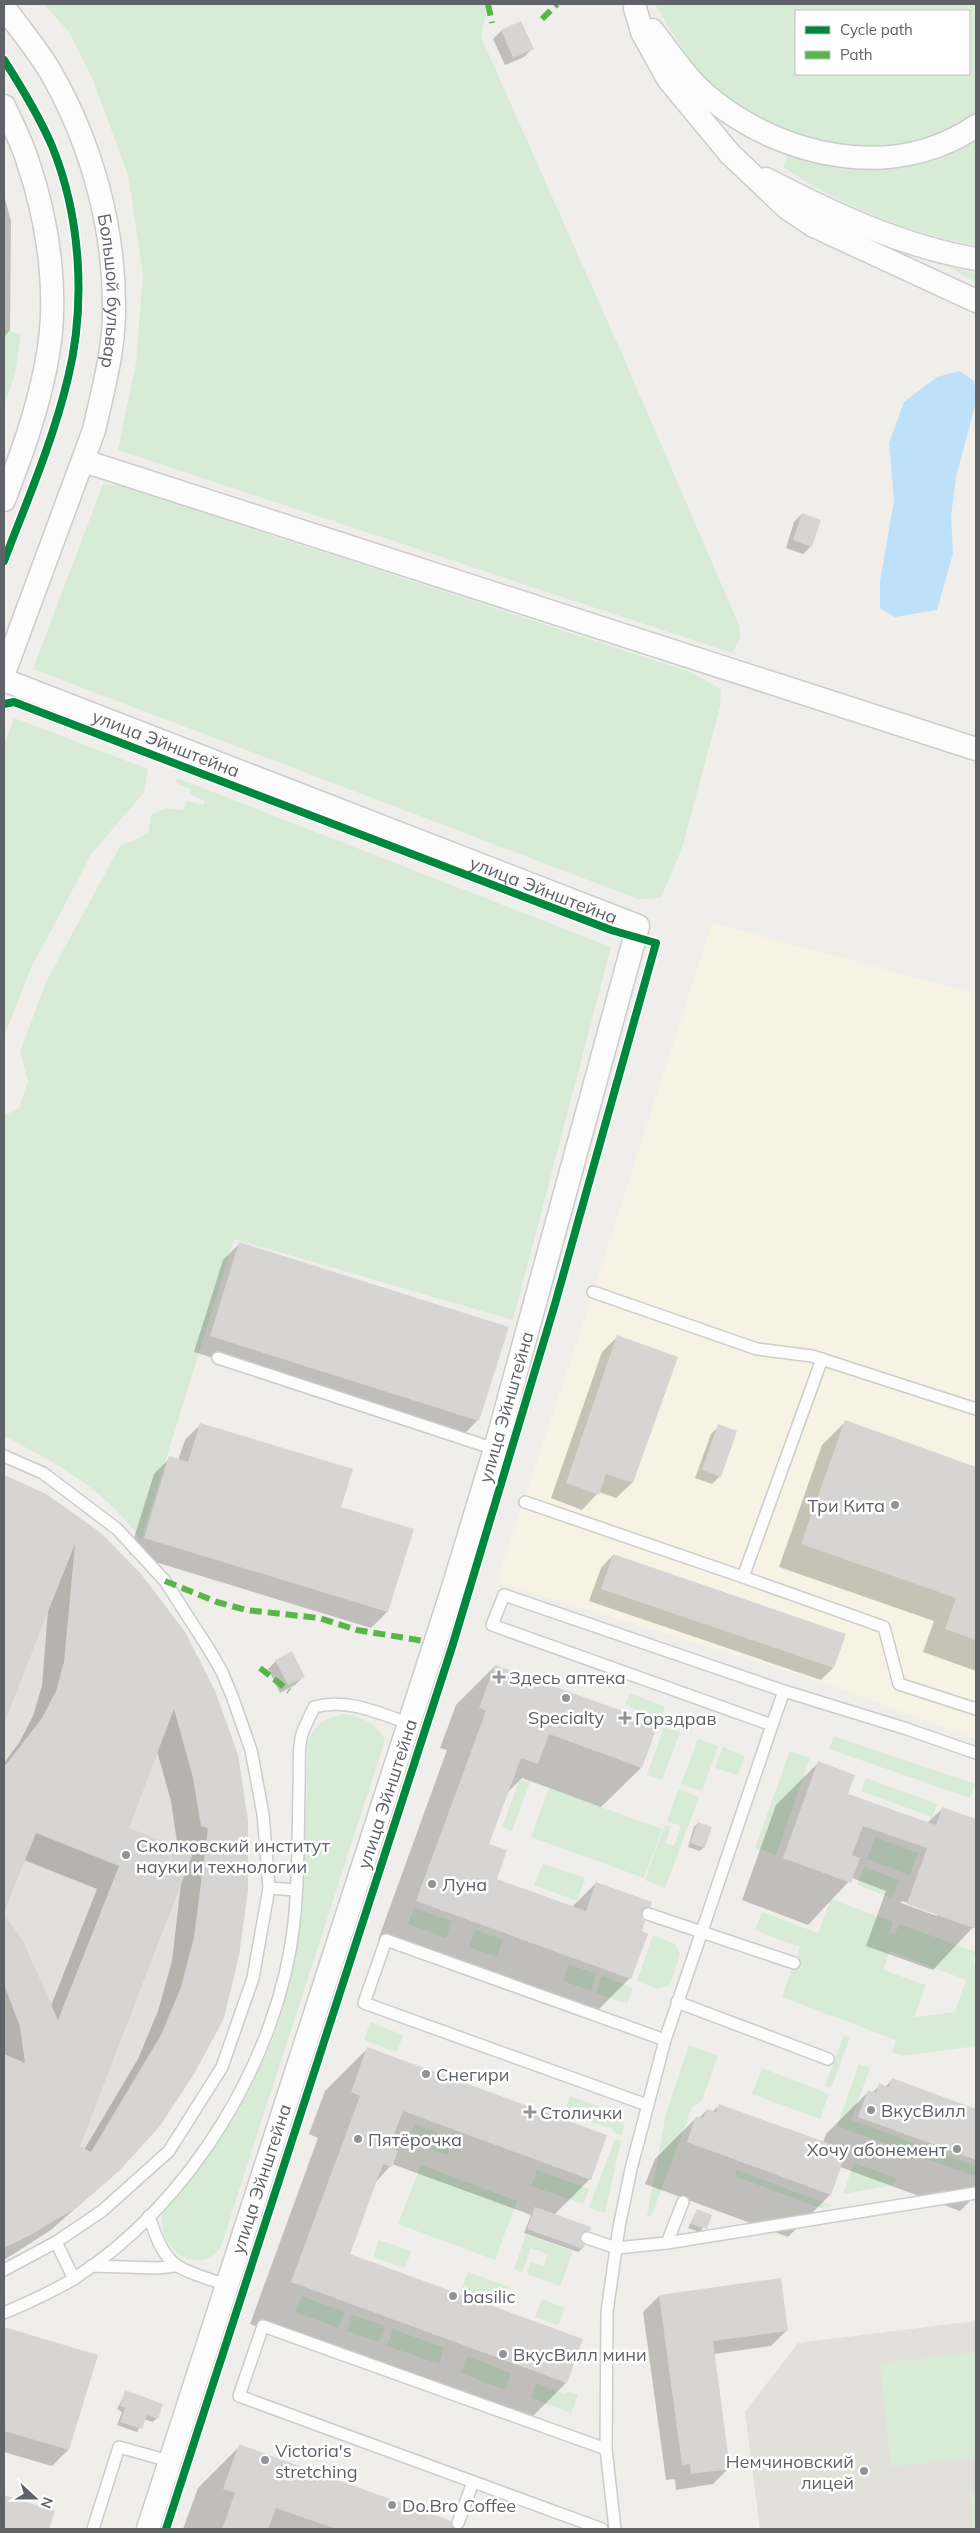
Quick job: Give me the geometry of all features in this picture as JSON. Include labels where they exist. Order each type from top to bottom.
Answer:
[{"type":"street","points":[[633,6],[688,77],[711,99],[767,135],[802,148],[860,159],[897,156],[932,148],[966,134],[976,126]]},
{"type":"street","points":[[633,6],[642,32],[668,79],[730,154],[787,208],[814,226],[976,301]]},
{"type":"street","name":"Большой бульвар","points":[[4,7],[50,70],[76,122],[106,220],[114,316],[102,394],[84,461],[4,673]]},
{"type":"street","points":[[4,106],[27,157],[43,217],[50,274],[51,322],[47,364],[36,407],[4,500]]},
{"type":"street","points":[[748,169],[805,199],[881,234],[936,252],[976,260]]},
{"type":"street","points":[[84,461],[976,749]]},
{"type":"street","name":"улица Эйнштейна","points":[[4,680],[638,926],[495,1449],[410,1724],[148,2529]]},
{"type":"lane","points":[[593,1292],[757,1349],[822,1359],[976,1409]]},
{"type":"lane","points":[[218,1358],[495,1449]]},
{"type":"lane","points":[[743,1577],[822,1359]]},
{"type":"lane","points":[[4,1456],[43,1473],[117,1530],[165,1581],[210,1651],[229,1688],[251,1750],[263,1814],[269,1888],[253,1978],[222,2067],[169,2151],[102,2211],[56,2242],[4,2270]]},
{"type":"lane","points":[[525,1502],[884,1627],[899,1684],[976,1709]]},
{"type":"lane","points":[[772,1725],[492,1625],[504,1595],[784,1690],[904,1728],[976,1754]]},
{"type":"lane","points":[[615,2529],[606,2449],[607,2312],[616,2248],[631,2169],[665,2040],[784,1690]]},
{"type":"lane","points":[[4,2313],[74,2279],[124,2241],[149,2216],[197,2160],[222,2124],[262,2047],[286,1969],[294,1922],[301,1737],[314,1707],[338,1703],[359,1707],[410,1724]]},
{"type":"lane","points":[[269,1888],[295,1890]]},
{"type":"lane","points":[[648,1914],[794,1963]]},
{"type":"lane","points":[[647,2104],[364,2003],[386,1940],[665,2040]]},
{"type":"lane","points":[[678,2002],[828,2058]]},
{"type":"lane","points":[[588,2238],[616,2248],[668,2244],[976,2193]]},
{"type":"lane","points":[[668,2244],[683,2202]]},
{"type":"lane","points":[[149,2216],[158,2242],[175,2266]]},
{"type":"lane","points":[[56,2242],[74,2279]]},
{"type":"lane","points":[[91,2266],[158,2268],[175,2266],[226,2285]]},
{"type":"lane","points":[[602,2529],[239,2396],[263,2326],[606,2449]]},
{"type":"lane","points":[[93,2529],[119,2447],[169,2461]]},
{"type":"lane","points":[[458,2523],[474,2482]]},
{"type":"shaded area","points":[[712,923],[976,994],[976,1739],[814,1679],[496,1582],[578,1339]]},
{"type":"shaded area","name":"Сколковский институт науки и технологии","points":[[4,1475],[46,1494],[101,1533],[141,1574],[185,1632],[215,1691],[238,1755],[248,1821],[248,1890],[239,1955],[224,2018],[194,2074],[159,2127],[119,2171],[76,2208],[29,2236],[4,2248]]},
{"type":"shaded area","name":"Немчиновский лицей","points":[[976,2321],[976,2529],[760,2529],[745,2412],[798,2343]]},
{"type":"green space","points":[[44,4],[488,4],[481,37],[622,354],[739,625],[740,639],[732,653],[118,450],[136,363],[143,274],[128,175],[93,80],[69,32]]},
{"type":"green space","points":[[655,4],[976,4],[976,114],[951,129],[924,139],[895,145],[836,144],[807,138],[779,130],[747,115],[708,82],[683,49]]},
{"type":"green space","points":[[976,139],[976,245],[926,234],[876,216],[828,194],[783,167],[788,155],[847,169],[880,168],[930,158]]},
{"type":"green space","points":[[950,267],[976,273],[976,283]]},
{"type":"green space","points":[[4,329],[21,335],[15,374],[4,407]]},
{"type":"green space","points":[[103,484],[127,487],[150,493],[194,510],[690,672],[721,689],[720,707],[682,848],[661,898],[638,899],[33,669]]},
{"type":"green space","points":[[14,718],[148,769],[144,792],[92,853],[30,970],[4,1037],[4,745]]},
{"type":"green space","points":[[177,778],[611,947],[513,1320],[234,1239],[141,1540],[112,1506],[79,1479],[4,1436],[4,1115],[19,1109],[28,1081],[20,1052],[46,982],[120,846],[148,834],[151,815],[166,808],[183,810],[187,801],[204,805],[204,801],[190,794],[190,789],[176,783]]},
{"type":"green space","points":[[630,1693],[665,1707],[661,1718],[625,1705]]},
{"type":"green space","points":[[344,1714],[357,1717],[373,1725],[385,1740],[220,2249],[208,2258],[190,2259],[175,2251],[169,2244],[162,2228],[163,2213],[173,2197],[202,2165],[234,2118],[268,2050],[282,2013],[298,1937],[302,1898],[305,1859],[308,1741],[322,1722]]},
{"type":"green space","points":[[664,1727],[680,1732],[662,1780],[647,1775]]},
{"type":"green space","points":[[834,1736],[975,1784],[970,1798],[829,1749]]},
{"type":"green space","points":[[698,1739],[718,1746],[702,1791],[681,1784]]},
{"type":"green space","points":[[723,1747],[745,1756],[738,1775],[715,1768]]},
{"type":"green space","points":[[790,1751],[810,1758],[776,1855],[755,1848]]},
{"type":"green space","points":[[866,1778],[937,1804],[932,1817],[861,1791]]},
{"type":"green space","points":[[520,1779],[530,1782],[512,1831],[502,1827]]},
{"type":"green space","points":[[549,1788],[662,1829],[644,1878],[531,1837]]},
{"type":"green space","points":[[679,1789],[699,1797],[665,1888],[645,1880],[665,1825],[671,1827],[665,1843],[674,1846],[681,1826],[667,1821]]},
{"type":"green space","points":[[875,1837],[918,1853],[910,1875],[867,1859]]},
{"type":"green space","points":[[543,1864],[585,1878],[577,1901],[534,1885]]},
{"type":"green space","points":[[864,1867],[899,1880],[892,1898],[857,1885]]},
{"type":"green space","points":[[831,1899],[893,1922],[890,1932],[895,1934],[899,1924],[976,1952],[973,1962],[976,1964],[976,2046],[903,2056],[892,2052],[896,2040],[782,1997],[800,1947],[755,1930],[762,1912],[818,1933]],"holes":[[[890,1951],[966,1980],[955,2012],[914,2017],[926,1985],[883,1970]]]},
{"type":"green space","points":[[414,1908],[452,1921],[446,1938],[408,1924]]},
{"type":"green space","points":[[475,1930],[503,1939],[497,1957],[469,1947]]},
{"type":"green space","points":[[653,1935],[675,1944],[680,1954],[670,1985],[658,1989],[637,1981]]},
{"type":"green space","points":[[569,1964],[596,1974],[591,1991],[563,1981]]},
{"type":"green space","points":[[602,1976],[633,1988],[627,2004],[596,1993]]},
{"type":"green space","points":[[370,2022],[403,2035],[397,2052],[364,2040]]},
{"type":"green space","points":[[844,2035],[850,2037],[831,2088],[825,2086]]},
{"type":"green space","points":[[689,2045],[718,2056],[701,2102],[692,2107],[651,2217],[647,2216],[666,2114]]},
{"type":"green space","points":[[859,2064],[870,2068],[851,2120],[976,2166],[975,2175],[837,2126]]},
{"type":"green space","points":[[762,2068],[829,2094],[820,2119],[752,2094]]},
{"type":"green space","points":[[570,2096],[618,2113],[624,2124],[622,2135],[613,2132],[613,2129],[564,2114]]},
{"type":"green space","points":[[415,2124],[453,2139],[447,2155],[408,2140]]},
{"type":"green space","points":[[615,2139],[621,2141],[605,2213],[589,2208]]},
{"type":"green space","points":[[854,2163],[896,2178],[893,2185],[843,2194]]},
{"type":"green space","points":[[421,2165],[517,2201],[495,2260],[398,2224]]},
{"type":"green space","points":[[537,2170],[589,2189],[583,2204],[531,2186]]},
{"type":"green space","points":[[737,2170],[833,2206],[820,2208],[735,2176]]},
{"type":"green space","points":[[526,2235],[573,2251],[560,2286],[527,2274],[531,2262],[544,2266],[548,2254],[531,2248],[522,2272],[514,2269]]},
{"type":"green space","points":[[379,2240],[411,2251],[405,2268],[373,2257]]},
{"type":"green space","points":[[468,2272],[509,2287],[502,2305],[461,2290]]},
{"type":"green space","points":[[302,2296],[344,2312],[338,2328],[296,2312]]},
{"type":"green space","points":[[542,2299],[565,2308],[558,2325],[535,2317]]},
{"type":"green space","points":[[352,2315],[385,2326],[379,2342],[347,2331]]},
{"type":"green space","points":[[393,2329],[444,2348],[439,2364],[387,2346]]},
{"type":"green space","points":[[976,2352],[976,2457],[891,2467],[880,2363]]},
{"type":"green space","points":[[467,2356],[511,2373],[505,2390],[461,2373]]},
{"type":"green space","points":[[536,2383],[566,2395],[568,2391],[578,2395],[571,2413],[531,2398]]},
{"type":"green space","points":[[970,2494],[976,2494],[976,2529],[974,2529]]},
{"type":"water","points":[[959,371],[973,380],[976,389],[976,402],[956,477],[951,516],[953,553],[937,610],[895,617],[880,608],[880,581],[894,501],[889,443],[904,402],[937,377]]},
{"type":"building","points":[[521,21],[534,49],[513,58],[501,30]]},
{"type":"building","points":[[802,513],[821,520],[812,547],[793,540]]},
{"type":"building","points":[[239,1242],[509,1327],[479,1421],[210,1336]]},
{"type":"building","points":[[617,1335],[678,1357],[633,1483],[606,1474],[599,1495],[566,1483]]},
{"type":"building","name":"Три Кита","points":[[845,1420],[976,1467],[976,1640],[945,1629],[956,1598],[801,1544]]},
{"type":"building","points":[[200,1423],[353,1469],[341,1507],[414,1529],[388,1612],[144,1538],[169,1456],[188,1462]]},
{"type":"building","points":[[718,1424],[737,1431],[721,1477],[702,1470]]},
{"type":"building","name":"Сколковский институт науки и технологии","points":[[4,1475],[46,1494],[101,1533],[141,1574],[185,1632],[215,1691],[238,1755],[248,1821],[248,1890],[239,1955],[224,2018],[194,2074],[159,2127],[119,2171],[76,2208],[29,2236],[4,2248],[4,2054],[25,2063],[20,2027],[4,1984],[4,1914],[23,1941],[58,2020],[119,1866],[36,1833],[4,1912],[4,1767],[42,1718],[56,1691],[64,1662],[75,1544],[4,1722]],"holes":[[[174,1709],[193,1778],[201,1826],[208,1828],[194,1937],[181,1987],[161,2035],[91,2152],[80,2146],[193,1853],[129,1828]]]},
{"type":"building","points":[[613,1554],[846,1634],[834,1668],[601,1589]]},
{"type":"building","points":[[292,1651],[305,1677],[288,1685],[275,1660]]},
{"type":"building","points":[[495,1665],[658,1724],[642,1768],[549,1734],[538,1764],[521,1758],[489,1844],[507,1850],[497,1879],[586,1911],[596,1882],[652,1902],[651,1907],[643,1908],[641,1912],[642,1919],[645,1921],[642,1931],[648,1934],[631,1979],[416,1901],[486,1711],[479,1708]]},
{"type":"building","points":[[818,1761],[855,1775],[848,1794],[936,1825],[942,1807],[976,1819],[976,1929],[907,1904],[927,1848],[863,1826],[852,1855],[860,1858],[851,1883],[783,1858]]},
{"type":"building","points":[[698,1822],[712,1827],[705,1848],[690,1843]]},
{"type":"building","points":[[367,2047],[607,2135],[591,2180],[403,2111],[389,2147],[398,2151],[392,2167],[383,2164],[350,2254],[583,2339],[567,2383],[291,2282],[360,2096],[351,2092]]},
{"type":"building","points":[[892,2078],[976,2109],[976,2160],[858,2117],[868,2090],[876,2093],[879,2083],[889,2087]]},
{"type":"building","points":[[719,2104],[847,2150],[831,2195],[687,2142],[696,2116],[703,2118],[707,2109],[716,2112]]},
{"type":"building","points":[[535,2207],[591,2227],[590,2231],[585,2231],[580,2235],[580,2240],[585,2245],[583,2249],[527,2229]]},
{"type":"building","points":[[697,2209],[712,2215],[707,2229],[691,2224]]},
{"type":"building","points":[[781,2278],[788,2331],[713,2341],[730,2469],[691,2474],[690,2464],[682,2465],[659,2295]]},
{"type":"building","points":[[4,2327],[98,2355],[69,2450],[4,2431]]},
{"type":"building","points":[[125,2390],[163,2404],[158,2419],[147,2415],[142,2429],[120,2422],[125,2408],[120,2406]]},
{"type":"building","points":[[239,2444],[451,2521],[454,2529],[336,2529],[276,2508],[268,2529],[222,2529],[235,2493],[223,2489]]},
{"type":"building","points":[[4,2495],[55,2511],[49,2529],[4,2529]]},
{"type":"marked path","points":[[488,4],[492,23]]},
{"type":"marked path","points":[[542,19],[557,4]]},
{"type":"marked path","points":[[165,1581],[217,1602],[246,1610],[319,1618],[357,1630],[424,1641]]},
{"type":"marked path","points":[[260,1668],[289,1691]]},
{"type":"cycle path","points":[[4,60],[42,124],[62,173],[75,231],[78,261],[77,321],[74,350],[68,378],[55,425],[39,471],[4,561]]},
{"type":"cycle path","points":[[4,704],[14,702],[611,930],[656,943],[555,1304],[452,1647],[166,2529]]},
{"type":"place","name":"Три Кита","points":[[895,1505]]},
{"type":"place","name":"Здесь аптека","points":[[499,1677]]},
{"type":"place","name":"Specialty","points":[[566,1698]]},
{"type":"place","name":"Горздрав","points":[[625,1718]]},
{"type":"place","name":"Сколковский институт науки и технологии","points":[[126,1855]]},
{"type":"place","name":"Луна","points":[[432,1884]]},
{"type":"place","name":"Снегири","points":[[426,2074]]},
{"type":"place","name":"ВкусВилл","points":[[871,2110]]},
{"type":"place","name":"Столички","points":[[530,2112]]},
{"type":"place","name":"Пятёрочка","points":[[358,2139]]},
{"type":"place","name":"Хочу абонемент","points":[[957,2149]]},
{"type":"place","name":"basilic","points":[[453,2296]]},
{"type":"place","name":"ВкусВилл мини","points":[[503,2354]]},
{"type":"place","name":"Victoria's stretching","points":[[265,2460]]},
{"type":"place","name":"Немчиновский лицей","points":[[864,2471]]},
{"type":"place","name":"Do.Bro Coffee","points":[[392,2505]]}]
